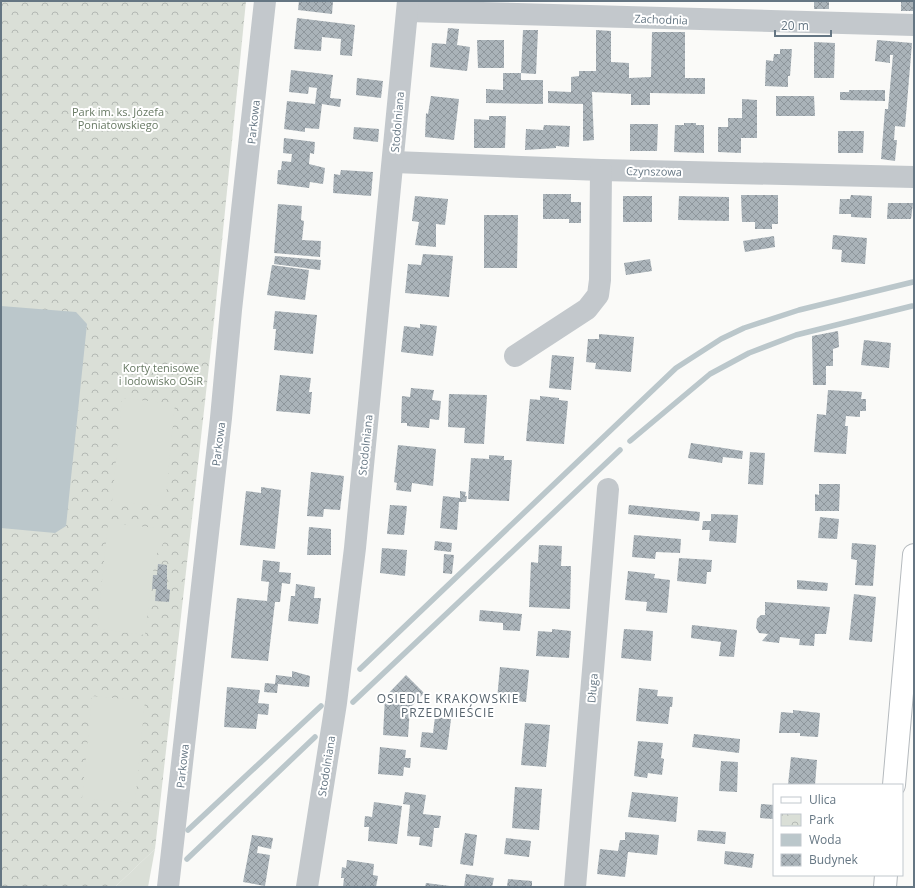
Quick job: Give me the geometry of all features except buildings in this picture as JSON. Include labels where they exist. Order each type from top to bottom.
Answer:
[{"type":"main road","points":[[894,784],[914,556]]},
{"type":"main road","points":[[885,887],[886,876]]},
{"type":"street","name":"Parkowa","points":[[168,887],[265,1]]},
{"type":"street","name":"Zachodnia","points":[[408,6],[914,25]]},
{"type":"street","name":"Stodolniana","points":[[307,887],[336,703],[355,548],[394,162],[408,6]]},
{"type":"street","name":"Czynszowa","points":[[394,162],[601,170],[914,177]]},
{"type":"street","points":[[515,356],[587,309],[598,294],[600,280],[601,170]]},
{"type":"street","name":"Długa","points":[[575,887],[608,489]]},
{"type":"green space","name":"Park im. ks. Józefa Poniatowskiego","points":[[1,1],[246,1],[214,321],[155,849],[115,887],[1,887]]},
{"type":"green space","points":[[122,398],[175,404],[165,506],[112,501]]},
{"type":"green space","points":[[108,523],[166,529],[164,542],[155,557],[145,635],[97,629]]},
{"type":"green space","points":[[92,696],[145,701],[135,803],[82,798]]},
{"type":"green space","points":[[155,849],[148,887],[115,887]]},
{"type":"water","points":[[1,306],[76,312],[87,324],[66,526],[55,533],[1,528]]},
{"type":"waterway","points":[[360,669],[676,368],[721,339],[744,328],[799,310],[913,282]]},
{"type":"waterway","points":[[630,441],[710,374],[749,353],[796,335],[912,306]]},
{"type":"waterway","points":[[353,702],[620,450]]},
{"type":"waterway","points":[[188,830],[321,706]]},
{"type":"waterway","points":[[187,859],[315,737]]},
{"type":"district","name":"OSIEDLE KRAKOWSKIE PRZEDMIEŚCIE","points":[[448,705]]},
{"type":"park label","name":"Korty tenisowe i lodowisko OSiR","points":[[161,373]]}]
